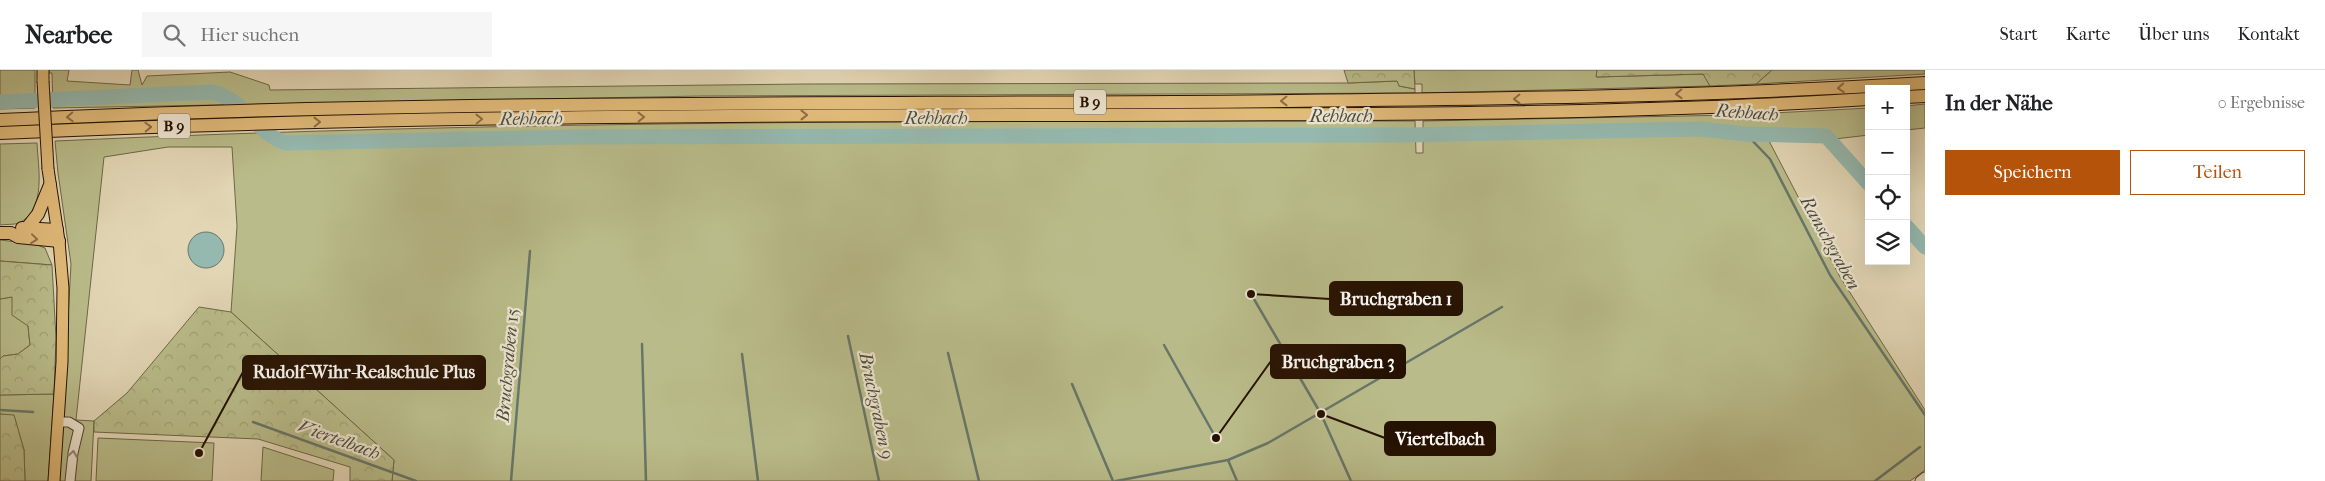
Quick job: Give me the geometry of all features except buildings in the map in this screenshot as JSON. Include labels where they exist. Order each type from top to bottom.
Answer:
[{"type":"highway","name":"B 9","points":[[0,120],[254,110],[730,103],[1549,99],[1828,89],[1925,83]]},
{"type":"highway","points":[[1910,97],[1925,96]]},
{"type":"highway","name":"B 9","points":[[0,133],[268,123],[753,115],[1436,114],[1675,108],[1865,99]]},
{"type":"highway","points":[[27,228],[38,214],[50,185]]},
{"type":"highway","points":[[6,233],[27,228],[58,235]]},
{"type":"highway","points":[[6,233],[18,238],[58,235]]},
{"type":"main road","points":[[43,75],[48,170],[58,235],[63,312],[59,422],[54,481]]},
{"type":"street","points":[[59,422],[69,422],[79,428],[73,452],[70,481]]},
{"type":"street","points":[[1920,481],[1925,477]]},
{"type":"green space","points":[[0,70],[35,70],[35,108],[0,109]]},
{"type":"green space","points":[[49,70],[69,70],[67,81],[130,85],[132,70],[138,70],[142,85],[147,76],[230,72],[269,85],[270,90],[806,84],[1348,83],[1398,81],[1399,86],[1415,89],[1415,93],[701,96],[53,108],[52,73],[49,73]]},
{"type":"green space","points":[[1344,70],[1414,70],[1415,89],[1399,86],[1397,81],[1348,83]]},
{"type":"green space","points":[[1414,70],[1597,70],[1597,77],[1704,74],[1710,86],[1422,93],[1422,84],[1415,84]]},
{"type":"green space","points":[[1597,70],[1772,70],[1756,84],[1710,86],[1703,74],[1596,77]]},
{"type":"green space","points":[[1772,70],[1925,70],[1925,74],[1756,84]]},
{"type":"green space","points":[[1925,104],[1925,128],[1910,130],[1910,106]]},
{"type":"green space","points":[[1865,108],[1865,135],[1826,140],[1768,139],[1840,277],[1925,410],[1925,470],[1910,481],[392,481],[394,460],[231,312],[237,226],[232,147],[168,147],[104,157],[76,420],[94,421],[91,481],[59,481],[71,264],[55,141],[225,134],[565,125],[1415,121],[1416,153],[1423,153],[1423,121],[1734,115]]},
{"type":"green space","points":[[37,143],[39,187],[34,208],[28,217],[19,223],[0,225],[0,144]]},
{"type":"green space","points":[[0,240],[35,244],[45,248],[52,265],[0,261]]},
{"type":"green space","points":[[0,261],[52,265],[56,338],[54,394],[0,395],[0,359],[3,356],[18,354],[30,345],[28,326],[12,315],[12,297],[0,299]]},
{"type":"green space","points":[[12,297],[28,326],[30,345],[18,354],[3,356],[0,359],[0,299]]},
{"type":"green space","points":[[199,307],[231,312],[394,460],[392,481],[350,481],[350,467],[258,439],[94,432],[94,421],[127,393]]},
{"type":"green space","points":[[54,394],[48,481],[25,481],[24,450],[14,416],[0,414],[0,395]]},
{"type":"green space","points":[[0,414],[14,415],[24,450],[25,481],[0,481]]},
{"type":"green space","points":[[98,438],[214,443],[212,481],[96,481]]},
{"type":"green space","points":[[263,447],[334,470],[333,481],[261,481]]},
{"type":"water","points":[[206,232],[213,233],[219,237],[223,243],[223,257],[219,263],[213,267],[206,268],[199,267],[193,263],[189,257],[188,250],[189,243],[193,237],[199,233]]},
{"type":"waterway","name":"Rehbach","points":[[0,102],[212,92],[232,101],[266,132],[286,143],[572,137],[1408,135],[1700,129],[1746,134],[1826,136],[1865,180]]},
{"type":"waterway","name":"Ranschgraben","points":[[1746,134],[1770,159],[1830,275],[1925,415]]},
{"type":"waterway","name":"Rehbach","points":[[1910,230],[1925,247]]},
{"type":"waterway","name":"Bruchgraben 15","points":[[511,481],[530,251]]},
{"type":"waterway","points":[[1251,294],[1321,414],[1351,481]]},
{"type":"waterway","name":"Viertelbach","points":[[1116,481],[1228,460],[1268,443],[1502,307]]},
{"type":"waterway","name":"Bruchgraben 9","points":[[848,336],[879,481]]},
{"type":"waterway","points":[[642,344],[646,481]]},
{"type":"waterway","points":[[1164,345],[1216,438]]},
{"type":"waterway","points":[[948,353],[979,481]]},
{"type":"waterway","points":[[742,354],[758,481]]},
{"type":"waterway","points":[[1072,384],[1113,481]]},
{"type":"waterway","name":"Viertelbach","points":[[0,410],[33,412]]},
{"type":"waterway","name":"Viertelbach","points":[[253,422],[416,481]]},
{"type":"waterway","points":[[1875,481],[1920,447]]},
{"type":"waterway","points":[[1228,460],[1237,481]]},
{"type":"place","name":"Bruchgraben 1","points":[[1251,294]]},
{"type":"place","name":"Viertelbach","points":[[1321,414]]},
{"type":"place","name":"Bruchgraben 3","points":[[1216,438]]},
{"type":"place","name":"Rudolf-Wihr-Realschule Plus","points":[[199,453]]}]
